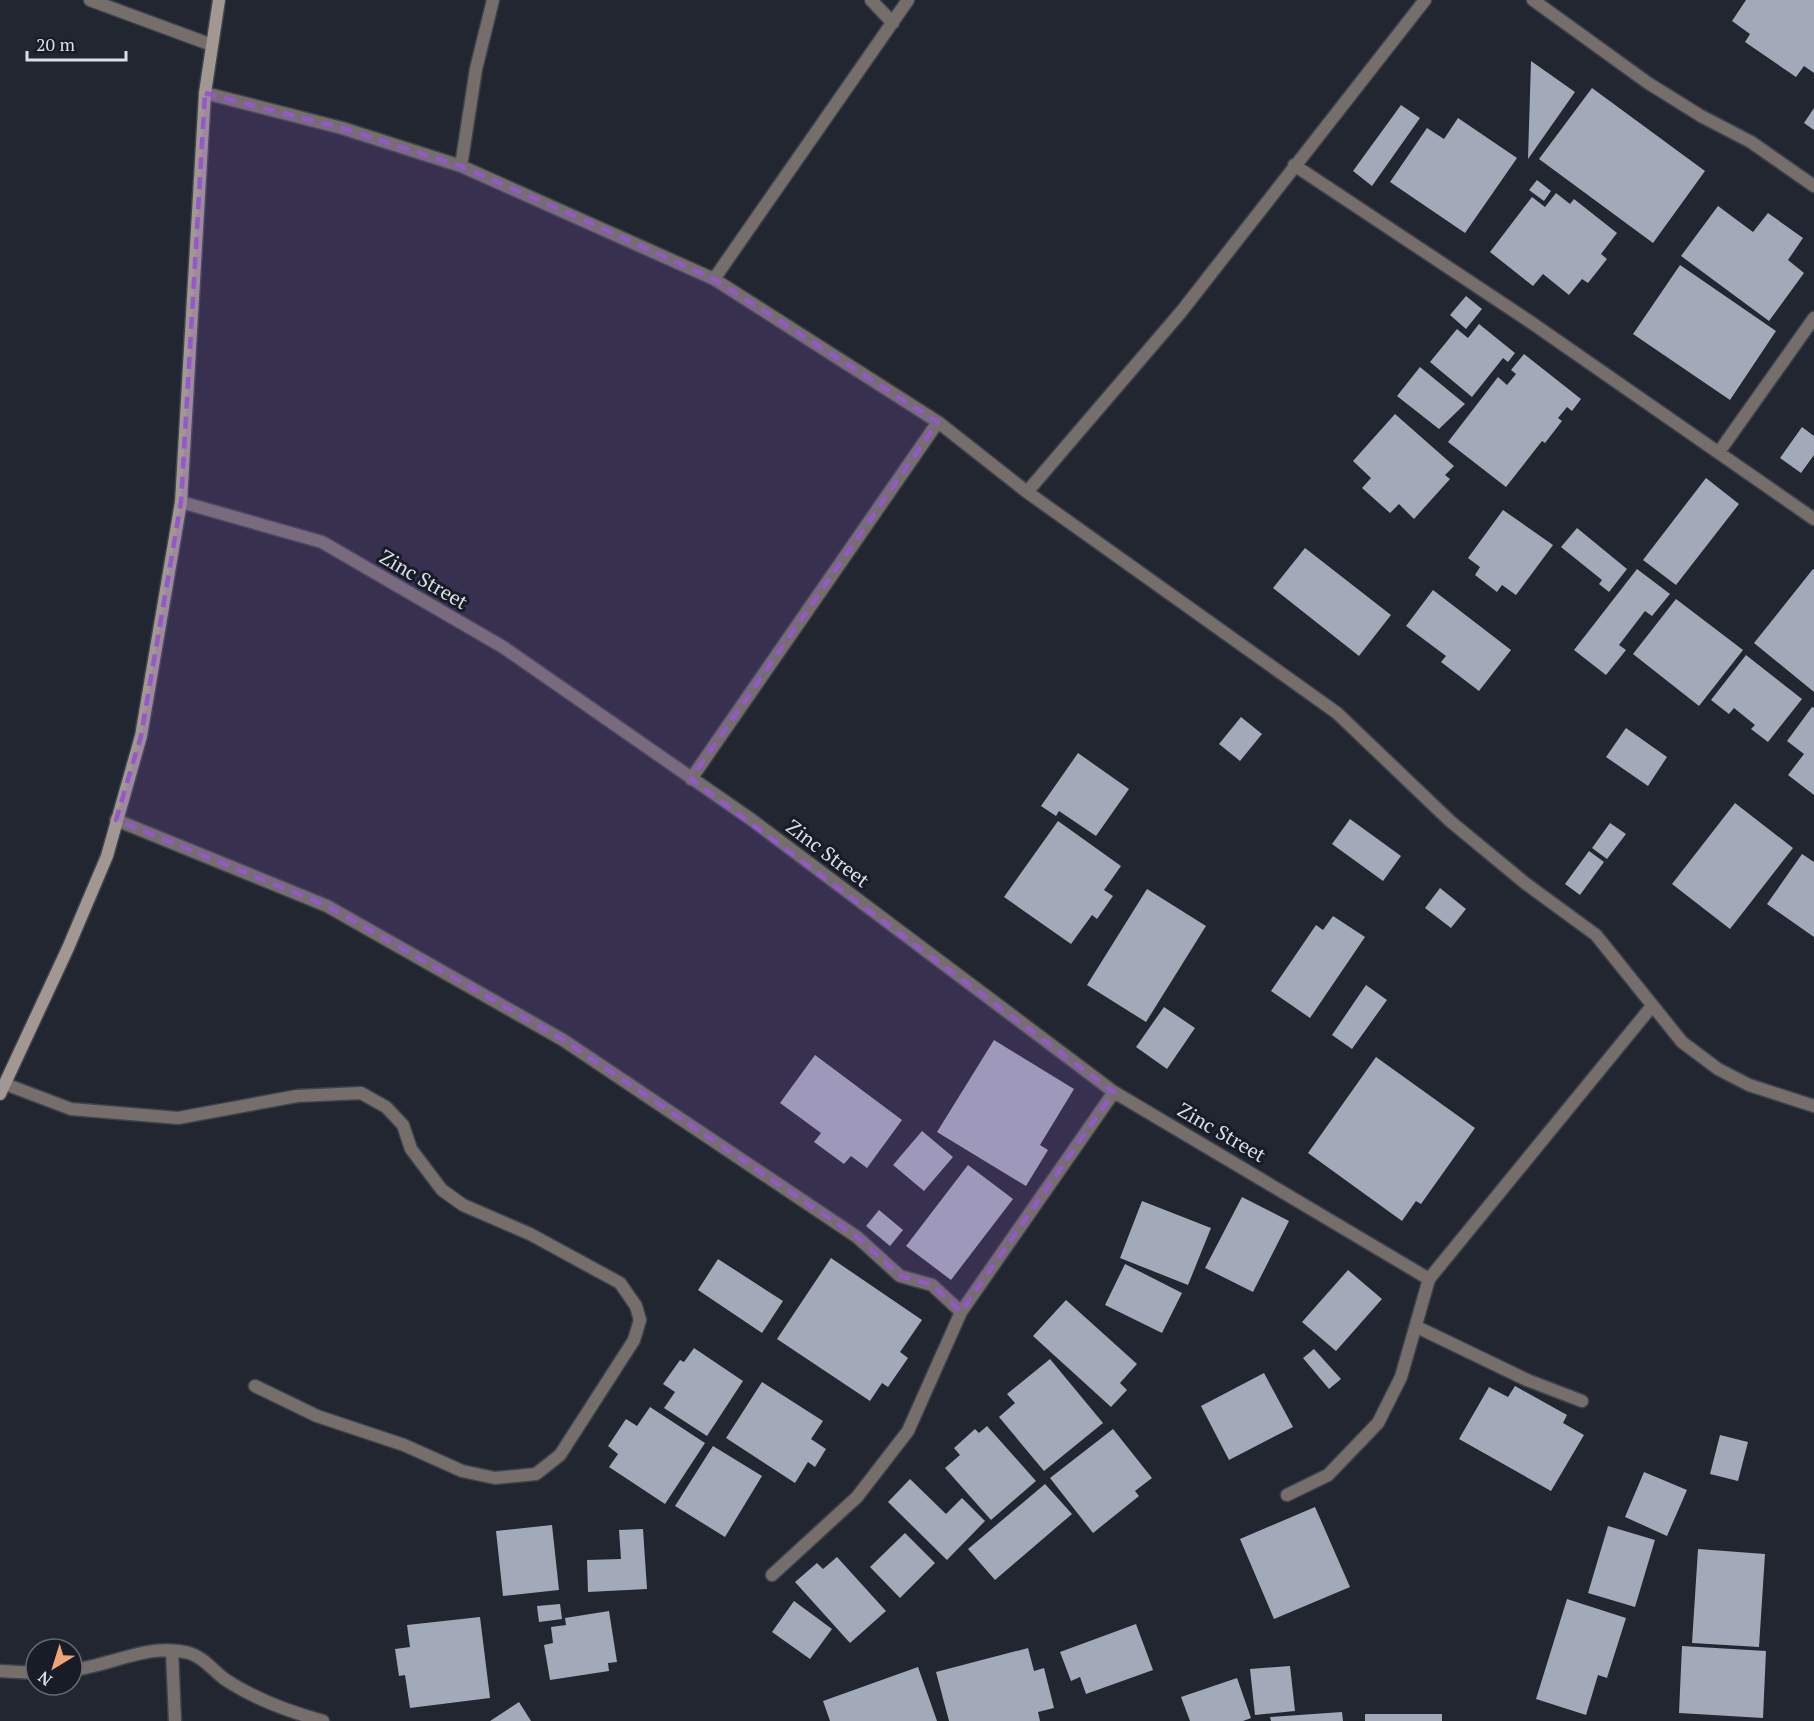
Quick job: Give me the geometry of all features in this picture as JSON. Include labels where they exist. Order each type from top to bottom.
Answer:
[{"type":"street","points":[[90,0],[213,45]]},
{"type":"street","points":[[219,0],[205,93],[181,502],[141,736],[107,856],[3,1089],[71,1109],[178,1118],[297,1096],[361,1093],[386,1107],[403,1125],[411,1149],[442,1190],[463,1205],[530,1234],[620,1283],[636,1306],[640,1320],[633,1340],[560,1455],[536,1474],[495,1478],[462,1471],[404,1445],[318,1416],[255,1386]]},
{"type":"street","points":[[461,166],[480,46],[493,0]]},
{"type":"street","points":[[871,0],[893,23]]},
{"type":"street","points":[[714,279],[908,0]]},
{"type":"street","points":[[1027,492],[1180,312],[1425,0]]},
{"type":"street","points":[[1533,0],[1648,83],[1701,116],[1751,142],[1814,186]]},
{"type":"street","points":[[205,93],[342,128],[461,166],[714,279],[938,422],[1027,492],[1336,712],[1450,821],[1525,883],[1596,935],[1682,1042],[1718,1069],[1749,1085],[1814,1106]]},
{"type":"street","points":[[1294,165],[1529,321],[1814,519]]},
{"type":"street","points":[[1719,452],[1814,318]]},
{"type":"street","points":[[691,779],[938,422]]},
{"type":"street","name":"Zinc Street","points":[[181,502],[322,542],[503,647],[761,827],[1114,1092],[1429,1279]]},
{"type":"street","points":[[116,820],[327,906],[563,1040],[858,1237],[900,1276],[932,1285],[961,1312]]},
{"type":"street","points":[[1287,1495],[1328,1475],[1378,1423],[1401,1377],[1429,1279],[1652,1006]]},
{"type":"street","points":[[772,1575],[857,1497],[908,1431],[961,1312],[1114,1092]]},
{"type":"street","points":[[1417,1327],[1527,1380],[1582,1401]]},
{"type":"street","points":[[172,1651],[175,1721]]},
{"type":"street","points":[[84,1667],[142,1653],[172,1651],[189,1653],[225,1680],[271,1703],[323,1721]]},
{"type":"street","points":[[0,1671],[24,1672]]},
{"type":"highlighted area","points":[[205,93],[342,128],[461,166],[571,214],[714,279],[938,422],[691,779],[1114,1092],[961,1312],[932,1285],[900,1276],[857,1237],[563,1040],[327,906],[116,820],[141,736],[181,502]]},
{"type":"building","points":[[1746,0],[1814,0],[1814,73],[1804,66],[1796,77],[1745,42],[1750,34],[1732,21]]},
{"type":"building","points":[[1531,61],[1575,92],[1528,159]]},
{"type":"building","points":[[1592,88],[1705,171],[1653,243],[1539,159]]},
{"type":"building","points":[[1401,105],[1420,118],[1372,186],[1353,171]]},
{"type":"building","points":[[1814,108],[1814,130],[1804,123]]},
{"type":"building","points":[[1458,118],[1517,158],[1465,233],[1390,182],[1427,128],[1444,139]]},
{"type":"building","points":[[1537,180],[1551,191],[1544,201],[1529,190]]},
{"type":"building","points":[[1556,193],[1570,204],[1574,199],[1617,233],[1601,254],[1607,259],[1588,283],[1582,279],[1569,295],[1543,274],[1533,286],[1490,252],[1532,197],[1545,207]]},
{"type":"building","points":[[1718,206],[1753,232],[1768,213],[1803,238],[1788,260],[1804,273],[1769,321],[1681,256]]},
{"type":"building","points":[[1680,265],[1776,331],[1730,400],[1633,334]]},
{"type":"building","points":[[1466,296],[1482,309],[1466,329],[1450,315]]},
{"type":"building","points":[[1479,324],[1515,353],[1508,362],[1503,358],[1472,397],[1430,362],[1457,329],[1468,338]]},
{"type":"building","points":[[1524,354],[1581,399],[1572,411],[1567,407],[1558,418],[1562,421],[1545,443],[1542,441],[1506,487],[1448,442],[1498,377],[1507,385],[1516,374],[1511,370]]},
{"type":"building","points":[[1420,367],[1465,404],[1439,429],[1397,396]]},
{"type":"building","points":[[1395,414],[1454,466],[1445,475],[1450,479],[1414,519],[1399,504],[1390,513],[1362,488],[1371,478],[1353,461]]},
{"type":"building","points":[[1802,427],[1814,436],[1814,455],[1801,473],[1780,458]]},
{"type":"building","points":[[1706,478],[1739,504],[1676,585],[1643,560]]},
{"type":"building","points":[[1503,510],[1553,545],[1516,595],[1502,585],[1497,592],[1475,575],[1480,567],[1468,558]]},
{"type":"building","points":[[1577,528],[1627,569],[1609,592],[1599,584],[1602,580],[1561,547]]},
{"type":"building","points":[[1305,548],[1391,615],[1359,656],[1273,588]]},
{"type":"building","points":[[1637,569],[1670,594],[1652,616],[1645,611],[1619,645],[1626,650],[1606,675],[1574,650]]},
{"type":"building","points":[[1814,570],[1814,692],[1754,643]]},
{"type":"building","points":[[1433,590],[1511,650],[1479,691],[1441,662],[1446,656],[1406,626]]},
{"type":"building","points":[[1676,599],[1743,650],[1699,706],[1633,654]]},
{"type":"building","points":[[1746,655],[1802,699],[1768,742],[1751,729],[1755,725],[1734,708],[1729,714],[1711,700]]},
{"type":"building","points":[[1812,707],[1814,708],[1814,795],[1788,775],[1804,754],[1787,741]]},
{"type":"building","points":[[1241,717],[1262,734],[1240,761],[1219,744]]},
{"type":"building","points":[[1626,728],[1667,757],[1648,786],[1606,757]]},
{"type":"building","points":[[1078,753],[1129,789],[1096,836],[1059,811],[1056,816],[1041,806]]},
{"type":"building","points":[[1735,803],[1793,848],[1730,929],[1672,884]]},
{"type":"building","points":[[1350,819],[1401,856],[1383,881],[1332,844]]},
{"type":"building","points":[[1058,821],[1121,866],[1104,890],[1113,896],[1097,919],[1092,915],[1071,944],[1004,897]]},
{"type":"building","points":[[1610,823],[1626,834],[1607,859],[1592,848]]},
{"type":"building","points":[[1589,851],[1604,862],[1580,895],[1565,884]]},
{"type":"building","points":[[1802,854],[1814,862],[1814,937],[1767,904]]},
{"type":"building","points":[[1440,888],[1466,909],[1451,928],[1425,908]]},
{"type":"building","points":[[1147,889],[1206,926],[1146,1022],[1087,985]]},
{"type":"building","points":[[1333,916],[1365,937],[1310,1018],[1271,991],[1316,925],[1323,930]]},
{"type":"building","points":[[1366,985],[1387,1000],[1352,1049],[1332,1035]]},
{"type":"building","points":[[1164,1007],[1195,1028],[1167,1069],[1136,1047]]},
{"type":"building","points":[[994,1040],[1074,1089],[1040,1145],[1048,1150],[1026,1186],[937,1132]]},
{"type":"building","points":[[815,1055],[902,1120],[867,1168],[851,1156],[844,1164],[814,1142],[821,1133],[780,1103]]},
{"type":"building","points":[[1376,1057],[1475,1128],[1421,1204],[1416,1201],[1402,1221],[1308,1153]]},
{"type":"building","points":[[922,1131],[953,1157],[924,1191],[893,1165]]},
{"type":"building","points":[[968,1165],[1013,1199],[951,1280],[906,1246]]},
{"type":"building","points":[[1242,1197],[1289,1221],[1253,1292],[1205,1268]]},
{"type":"building","points":[[1142,1201],[1211,1228],[1188,1285],[1120,1258]]},
{"type":"building","points":[[879,1210],[903,1230],[890,1246],[866,1226]]},
{"type":"building","points":[[831,1258],[922,1320],[900,1352],[908,1358],[888,1387],[882,1383],[870,1401],[777,1339]]},
{"type":"building","points":[[718,1259],[783,1301],[762,1333],[698,1290]]},
{"type":"building","points":[[1125,1264],[1182,1293],[1162,1333],[1105,1305]]},
{"type":"building","points":[[1348,1270],[1382,1299],[1336,1351],[1302,1322]]},
{"type":"building","points":[[1066,1300],[1137,1364],[1120,1383],[1127,1390],[1111,1407],[1033,1336]]},
{"type":"building","points":[[694,1348],[743,1381],[707,1436],[664,1408],[675,1392],[663,1384],[680,1360],[684,1362]]},
{"type":"building","points":[[1314,1349],[1341,1379],[1329,1389],[1303,1358]]},
{"type":"building","points":[[1050,1359],[1103,1423],[1044,1471],[999,1417],[1015,1403],[1007,1394]]},
{"type":"building","points":[[1264,1373],[1293,1427],[1229,1460],[1201,1406]]},
{"type":"building","points":[[762,1382],[823,1421],[811,1439],[826,1449],[815,1467],[808,1462],[795,1483],[726,1438]]},
{"type":"building","points":[[1515,1386],[1567,1415],[1563,1423],[1584,1435],[1551,1491],[1459,1439],[1489,1387],[1508,1397]]},
{"type":"building","points":[[650,1407],[705,1443],[665,1504],[609,1467],[618,1454],[608,1446],[626,1419],[637,1426]]},
{"type":"building","points":[[987,1426],[1036,1481],[991,1520],[945,1468],[960,1455],[954,1448],[975,1429],[979,1433]]},
{"type":"building","points":[[1113,1429],[1152,1478],[1135,1491],[1139,1496],[1093,1533],[1050,1478]]},
{"type":"building","points":[[1720,1435],[1748,1442],[1738,1481],[1710,1474]]},
{"type":"building","points":[[713,1446],[762,1476],[725,1537],[675,1506]]},
{"type":"building","points":[[1644,1472],[1687,1490],[1667,1536],[1625,1517]]},
{"type":"building","points":[[910,1479],[946,1514],[962,1498],[985,1521],[947,1560],[888,1502]]},
{"type":"building","points":[[1045,1484],[1072,1514],[995,1580],[968,1549]]},
{"type":"building","points":[[1315,1507],[1350,1587],[1274,1619],[1240,1539]]},
{"type":"building","points":[[552,1525],[559,1590],[503,1596],[496,1531]]},
{"type":"building","points":[[1608,1526],[1655,1540],[1635,1607],[1588,1593]]},
{"type":"building","points":[[643,1529],[647,1589],[588,1592],[587,1560],[621,1559],[619,1530]]},
{"type":"building","points":[[905,1533],[935,1563],[900,1598],[870,1567]]},
{"type":"building","points":[[1698,1549],[1765,1554],[1759,1647],[1692,1643]]},
{"type":"building","points":[[837,1557],[886,1611],[850,1643],[795,1582],[817,1563],[823,1569]]},
{"type":"building","points":[[1567,1599],[1626,1618],[1607,1678],[1598,1675],[1586,1715],[1536,1699]]},
{"type":"building","points":[[794,1601],[832,1629],[810,1659],[772,1632]]},
{"type":"building","points":[[560,1604],[562,1619],[539,1622],[537,1606]]},
{"type":"building","points":[[609,1611],[617,1662],[608,1663],[609,1671],[550,1680],[544,1645],[553,1643],[551,1627],[566,1625],[565,1618]]},
{"type":"building","points":[[480,1617],[490,1698],[410,1708],[405,1675],[399,1676],[395,1649],[410,1647],[407,1625]]},
{"type":"building","points":[[1136,1624],[1153,1670],[1086,1694],[1080,1677],[1071,1681],[1060,1652]]},
{"type":"building","points":[[1682,1646],[1766,1651],[1763,1718],[1679,1713]]},
{"type":"building","points":[[1028,1648],[1034,1671],[1044,1668],[1054,1708],[1038,1712],[1040,1721],[949,1721],[936,1672]]},
{"type":"building","points":[[1290,1666],[1295,1711],[1255,1715],[1250,1669]]},
{"type":"building","points":[[918,1667],[937,1721],[830,1721],[823,1701]]},
{"type":"building","points":[[1237,1678],[1251,1718],[1243,1721],[1190,1721],[1181,1697]]},
{"type":"building","points":[[519,1702],[531,1721],[490,1721]]},
{"type":"building","points":[[1342,1712],[1343,1721],[1271,1721],[1270,1717]]},
{"type":"building","points":[[1365,1714],[1442,1714],[1442,1721],[1365,1721]]}]
